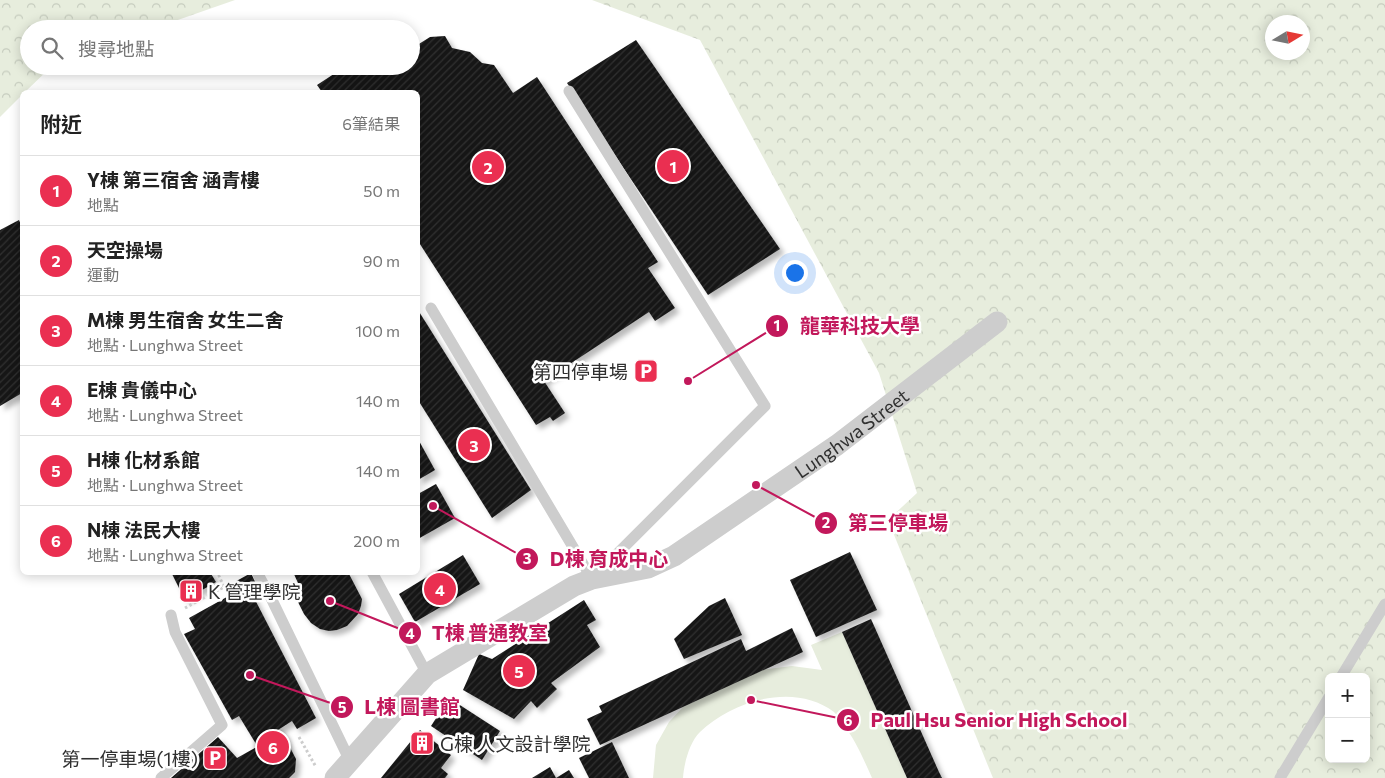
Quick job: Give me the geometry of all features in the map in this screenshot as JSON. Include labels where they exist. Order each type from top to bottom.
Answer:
[{"type":"street","name":"Lunghwa Street","points":[[326,774],[350,762],[426,674],[574,586],[592,578],[648,568],[674,556],[837,445],[997,322]]},
{"type":"lane","points":[[431,308],[592,578],[765,406],[569,90]]},
{"type":"lane","points":[[259,575],[350,762]]},
{"type":"lane","points":[[374,575],[426,674]]},
{"type":"lane","points":[[1343,673],[1385,604]]},
{"type":"lane","points":[[161,778],[222,725],[175,632],[171,615]]},
{"type":"lane","points":[[1280,778],[1325,704]]},
{"type":"path","points":[[171,615],[224,587],[219,576],[220,575]]},
{"type":"path","points":[[299,737],[326,774]]},
{"type":"green space","points":[[0,0],[235,0],[178,20],[20,20],[20,75],[43,75],[27,90],[20,90],[20,97],[0,117]]},
{"type":"green space","points":[[592,0],[1385,0],[1385,778],[993,778],[888,520],[917,493],[879,373],[700,40]]},
{"type":"green space","points":[[842,632],[907,778],[872,778],[856,743],[834,712],[818,703],[801,698],[783,697],[765,699],[729,711],[696,737],[686,760],[683,778],[653,778],[656,745],[669,722],[683,707],[761,670],[792,666],[822,670],[811,645]]},
{"type":"building","points":[[445,36],[452,48],[470,52],[482,63],[494,65],[513,93],[537,77],[658,262],[648,268],[675,308],[655,321],[649,312],[544,381],[565,413],[553,421],[550,417],[536,425],[420,244],[420,90],[321,90],[317,85],[332,75],[420,75],[420,43],[430,37]]},
{"type":"building","points":[[636,40],[780,249],[708,295],[567,83]]},
{"type":"building","points":[[19,220],[20,394],[0,406],[0,230]]},
{"type":"building","points":[[420,313],[531,490],[492,518],[420,403]]},
{"type":"building","points":[[420,443],[435,470],[420,479]]},
{"type":"building","points":[[436,484],[455,518],[420,538],[420,493]]},
{"type":"building","points":[[850,552],[877,610],[816,637],[790,580]]},
{"type":"building","points":[[463,555],[480,584],[415,622],[399,594]]},
{"type":"building","name":"K 管理學院","points":[[172,575],[212,575],[216,582],[185,600]]},
{"type":"building","points":[[247,575],[252,575],[256,584],[249,588],[316,718],[297,729],[292,721],[256,744],[239,716],[232,720],[184,634],[195,629],[189,618],[234,593],[229,585]]},
{"type":"building","points":[[294,575],[350,575],[362,599],[358,614],[347,626],[337,630],[320,629],[311,623],[298,602],[296,589],[298,583]]},
{"type":"building","points":[[725,598],[742,635],[684,659],[674,639],[709,606]]},
{"type":"building","points":[[584,600],[596,620],[587,625],[600,647],[551,683],[557,689],[537,708],[531,701],[514,719],[463,690],[479,654],[492,659]]},
{"type":"building","points":[[871,619],[942,778],[907,778],[842,632]]},
{"type":"building","points":[[792,628],[803,652],[600,745],[587,719],[602,712],[599,706],[741,639],[746,651]]},
{"type":"building","points":[[449,698],[500,731],[482,760],[431,726]]},
{"type":"building","name":"G棟 人文設計學院","points":[[420,730],[451,755],[441,768],[448,774],[445,778],[381,778]]},
{"type":"building","points":[[283,734],[296,759],[295,772],[289,778],[171,778],[218,737],[237,758]]},
{"type":"building","points":[[612,742],[629,778],[589,778],[579,758]]},
{"type":"building","points":[[550,767],[556,778],[532,778]]},
{"type":"building","points":[[569,770],[574,778],[556,778]]},
{"type":"place","name":"Y棟 第三宿舍 涵青樓","points":[[673,166]]},
{"type":"place","name":"天空操場","points":[[488,167]]},
{"type":"place","name":"第四停車場","points":[[646,371]]},
{"type":"place","name":"龍華科技大學","points":[[688,381]]},
{"type":"place","name":"M棟 男生宿舍 女生二舍","points":[[474,445]]},
{"type":"place","name":"第三停車場","points":[[756,485]]},
{"type":"place","name":"D棟 育成中心","points":[[433,506]]},
{"type":"place","name":"E棟 貴儀中心","points":[[440,589]]},
{"type":"place","name":"K 管理學院","points":[[191,591]]},
{"type":"place","name":"T棟 普通教室","points":[[330,601]]},
{"type":"place","name":"H棟 化材系館","points":[[519,671]]},
{"type":"place","name":"L棟 圖書館","points":[[250,675]]},
{"type":"place","name":"Paul Hsu Senior High School","points":[[751,700]]},
{"type":"place","name":"G棟 人文設計學院","points":[[422,743]]},
{"type":"place","name":"N棟 法民大樓","points":[[273,747]]},
{"type":"place","name":"第一停車場(1樓)","points":[[215,758]]}]
